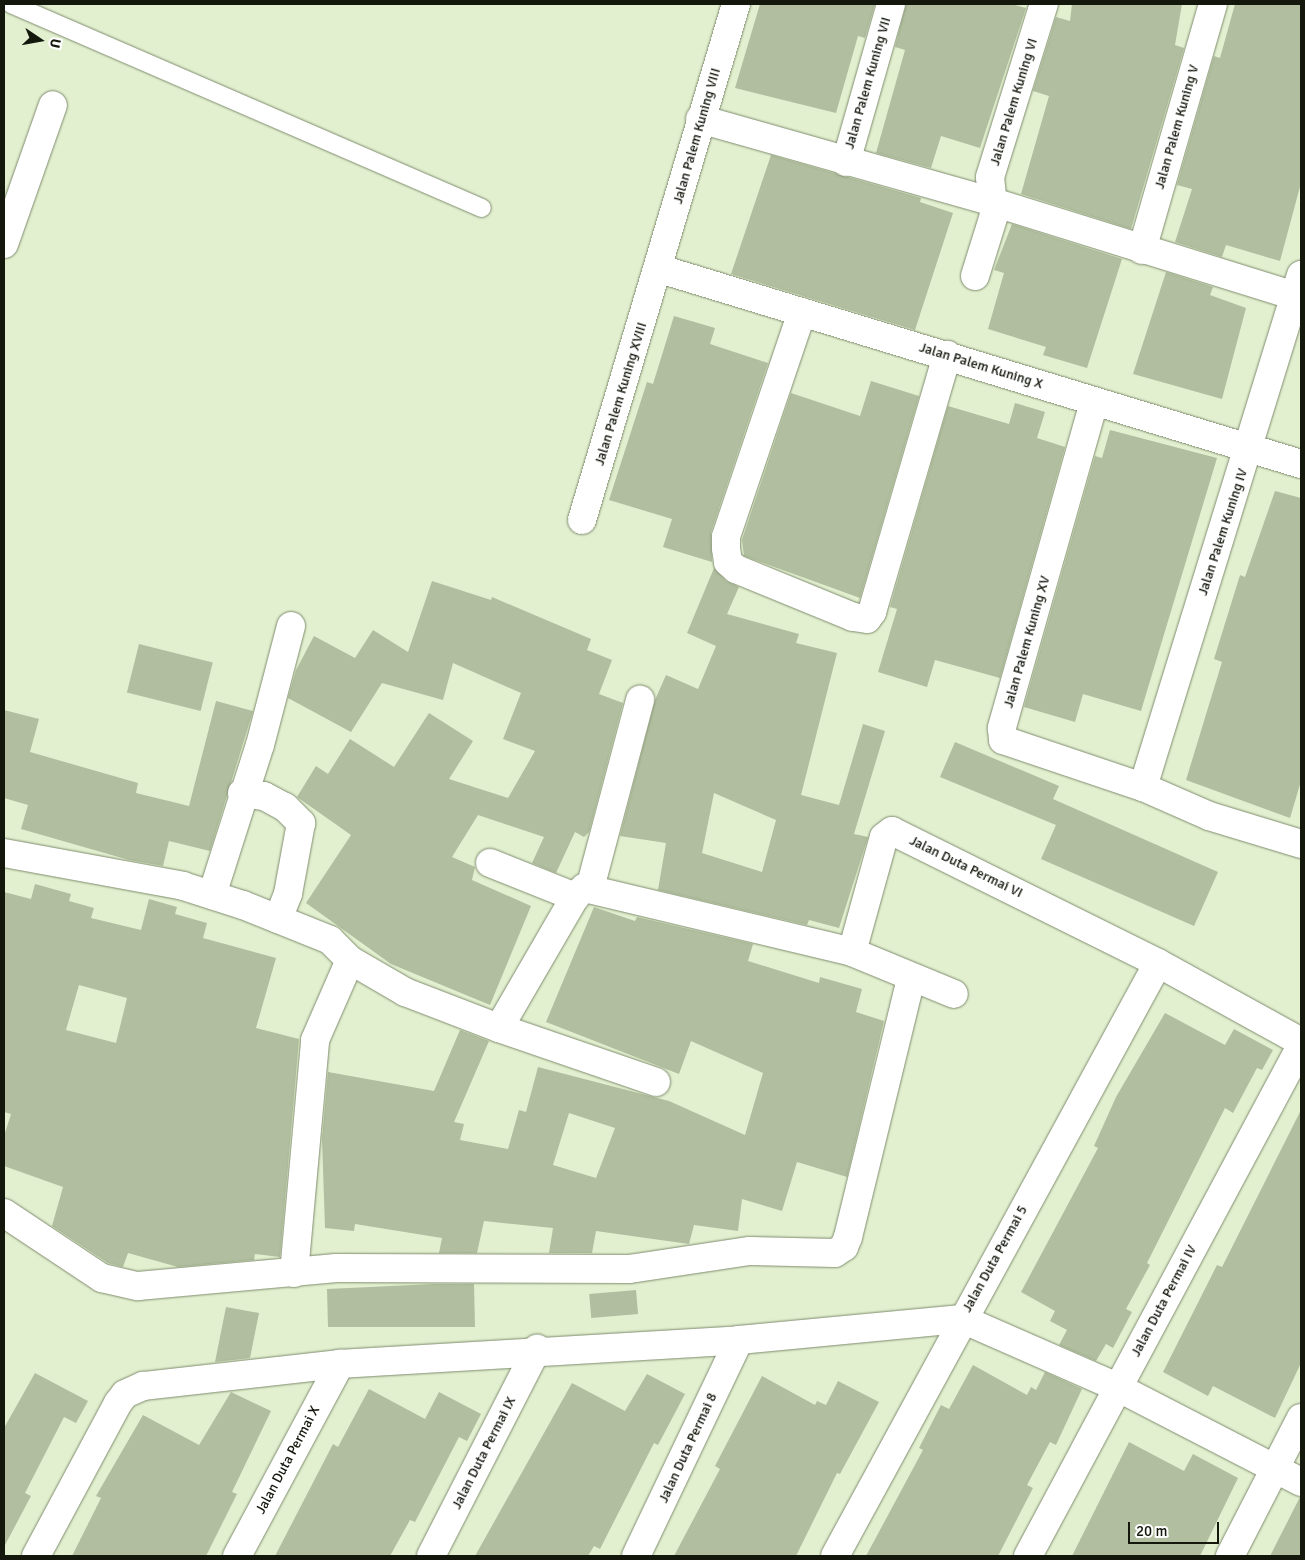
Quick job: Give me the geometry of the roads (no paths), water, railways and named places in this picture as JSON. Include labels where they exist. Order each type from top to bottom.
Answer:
[{"type":"street","name":"Jalan Palem Kuning VIII","points":[[660,268],[700,119],[736,4]]},
{"type":"street","name":"Jalan Palem Kuning VII","points":[[846,162],[891,4]]},
{"type":"street","name":"Jalan Palem Kuning VI","points":[[975,276],[991,229],[993,202],[990,177],[1044,4]]},
{"type":"street","name":"Jalan Palem Kuning V","points":[[1142,250],[1213,4]]},
{"type":"street","points":[[4,244],[53,105]]},
{"type":"street","points":[[700,119],[846,162],[993,202],[1142,250],[1299,290]]},
{"type":"street","name":"Jalan Palem Kuning X","points":[[660,268],[1250,450],[1301,464]]},
{"type":"street","name":"Jalan Palem Kuning XVIII","points":[[582,520],[660,268]]},
{"type":"street","name":"Jalan Palem Kuning IV","points":[[1142,787],[1299,290]]},
{"type":"street","points":[[802,312],[726,537],[728,562],[736,569],[853,617],[867,619],[872,612],[947,355]]},
{"type":"street","name":"Jalan Palem Kuning XV","points":[[1094,402],[1002,736],[1008,745],[1142,787],[1210,816],[1300,837]]},
{"type":"street","points":[[212,895],[242,793],[260,745],[291,626]]},
{"type":"street","points":[[500,1028],[582,892],[640,700]]},
{"type":"street","points":[[242,793],[264,796],[285,807],[301,823],[288,894],[278,919]]},
{"type":"street","name":"Jalan Duta Permai VI","points":[[852,952],[889,830],[1158,962]]},
{"type":"street","points":[[4,853],[212,895],[330,940],[350,960],[405,992],[500,1028],[656,1082]]},
{"type":"street","points":[[490,863],[582,892],[852,952],[911,978],[954,994]]},
{"type":"street","points":[[294,1273],[315,1040],[350,960]]},
{"type":"street","points":[[1158,962],[1301,1042]]},
{"type":"street","name":"Jalan Duta Permai 5","points":[[835,1556],[962,1319],[1158,962]]},
{"type":"street","points":[[4,1213],[102,1278],[122,1284],[138,1286],[336,1268],[629,1269],[750,1251],[835,1253],[844,1248],[848,1238],[911,978]]},
{"type":"street","name":"Jalan Duta Permai IV","points":[[1028,1556],[1301,1046]]},
{"type":"street","points":[[36,1556],[125,1394],[143,1386],[340,1364],[537,1350],[739,1340],[962,1319],[1117,1387],[1301,1482]]},
{"type":"street","name":"Jalan Duta Permai 8","points":[[636,1556],[739,1340]]},
{"type":"street","name":"Jalan Duta Permai IX","points":[[431,1556],[537,1350]]},
{"type":"street","name":"Jalan Duta Permai X","points":[[237,1556],[340,1364]]},
{"type":"street","points":[[1230,1556],[1301,1418]]},
{"type":"lane","points":[[10,4],[482,208]]}]
